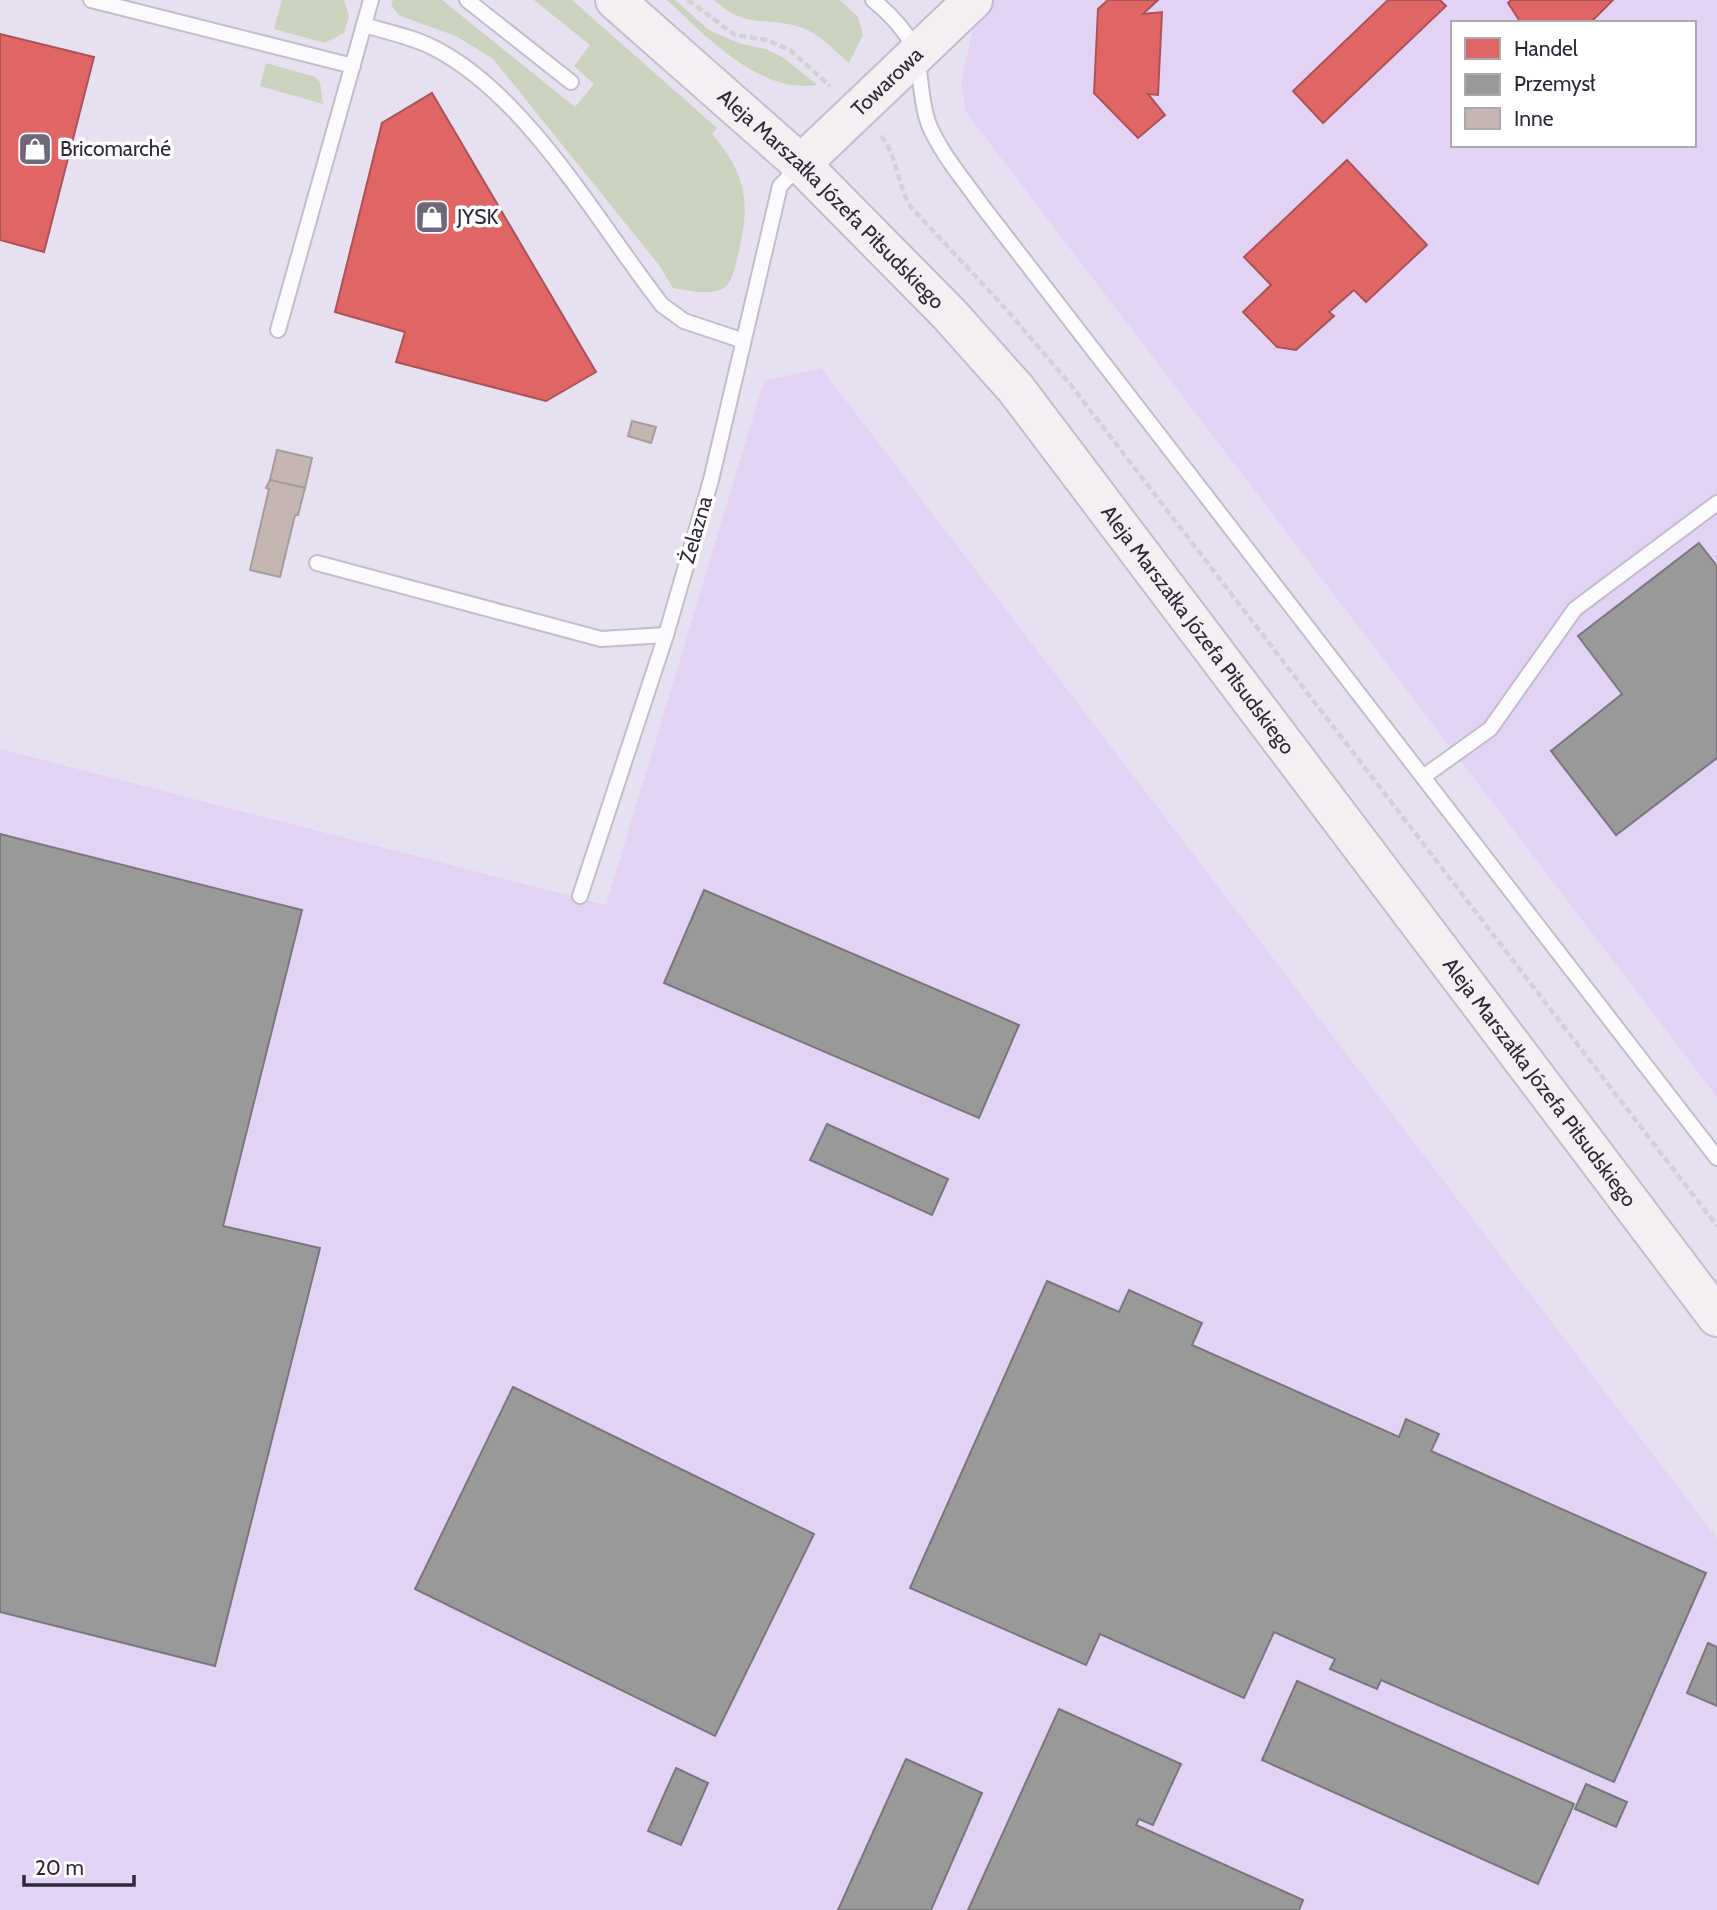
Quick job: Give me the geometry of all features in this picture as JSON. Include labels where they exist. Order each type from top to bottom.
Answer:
[{"type":"main road","name":"Aleja Marszałka Józefa Piłsudskiego","points":[[615,0],[801,164],[950,314],[1016,389],[1717,1317]]},
{"type":"main road","name":"Towarowa","points":[[801,164],[973,0]]},
{"type":"lane","points":[[91,0],[352,66]]},
{"type":"lane","points":[[278,330],[371,0]]},
{"type":"lane","points":[[467,0],[571,82]]},
{"type":"lane","points":[[873,0],[890,14],[916,53],[921,97],[942,150],[1717,1157]]},
{"type":"lane","points":[[364,25],[434,48],[473,73],[536,135],[662,305],[684,321],[741,340]]},
{"type":"lane","name":"Żelazna","points":[[580,896],[666,635],[711,480],[741,340],[780,186],[801,164]]},
{"type":"lane","points":[[1423,777],[1490,729],[1574,609],[1717,503]]},
{"type":"lane","points":[[317,563],[601,639],[666,635]]},
{"type":"path","points":[[688,0],[735,35],[767,40],[790,50],[826,82]]},
{"type":"path","points":[[874,127],[893,152],[903,194],[910,206],[1006,309],[1070,384],[1717,1226]]},
{"type":"shaded area","points":[[970,0],[1717,0],[1717,1097],[966,112],[961,84],[977,9]]},
{"type":"shaded area","points":[[821,368],[1717,1538],[1717,1910],[0,1910],[0,749],[606,905],[764,381]]},
{"type":"green space","points":[[282,0],[344,0],[349,16],[344,33],[325,43],[274,29]]},
{"type":"green space","points":[[393,0],[442,0],[575,107],[594,84],[574,66],[590,45],[534,0],[572,0],[717,128],[712,134],[733,163],[745,205],[742,237],[729,283],[722,289],[710,292],[673,288],[659,265],[493,59],[456,36],[400,16],[391,6]]},
{"type":"green space","points":[[667,0],[675,0],[709,30],[741,44],[766,49],[784,58],[817,85],[775,81],[754,72],[716,45]]},
{"type":"green space","points":[[714,0],[840,0],[858,17],[863,35],[849,63],[814,33],[787,24],[746,19]]},
{"type":"green space","points":[[266,63],[315,77],[320,82],[323,104],[260,86]]},
{"type":"building: Handel","points":[[1108,0],[1158,0],[1143,14],[1162,12],[1158,95],[1148,94],[1165,115],[1138,138],[1094,93],[1098,9]]},
{"type":"building: Handel","points":[[1388,0],[1440,0],[1446,6],[1323,123],[1293,91]]},
{"type":"building: Handel","points":[[1511,0],[1613,0],[1592,21],[1520,21],[1508,3]]},
{"type":"building: Handel","name":"Bricomarché","points":[[0,34],[94,57],[44,252],[0,240]]},
{"type":"building: Handel","name":"JYSK","points":[[432,93],[596,372],[546,401],[396,362],[405,332],[335,312],[382,123]]},
{"type":"building: Handel","points":[[1347,160],[1427,245],[1366,302],[1354,290],[1329,312],[1334,316],[1296,350],[1277,347],[1243,312],[1271,285],[1244,257]]},
{"type":"building: Przemysł","points":[[1699,543],[1717,566],[1717,758],[1616,835],[1551,751],[1622,694],[1578,636]]},
{"type":"building: Przemysł","points":[[0,834],[302,910],[223,1226],[320,1248],[215,1666],[0,1612]]},
{"type":"building: Przemysł","points":[[704,890],[1019,1025],[979,1118],[664,983]]},
{"type":"building: Przemysł","points":[[827,1124],[948,1179],[932,1215],[810,1160]]},
{"type":"building: Przemysł","points":[[1047,1281],[1119,1312],[1129,1290],[1202,1323],[1192,1345],[1399,1437],[1406,1419],[1439,1434],[1431,1451],[1706,1573],[1614,1782],[1381,1680],[1377,1689],[1330,1669],[1335,1659],[1274,1632],[1244,1698],[1100,1634],[1086,1665],[910,1588]]},
{"type":"building: Przemysł","points":[[513,1387],[814,1534],[715,1736],[415,1589]]},
{"type":"building: Przemysł","points":[[1708,1643],[1717,1647],[1717,1706],[1687,1693]]},
{"type":"building: Przemysł","points":[[1297,1681],[1574,1804],[1538,1884],[1262,1760]]},
{"type":"building: Przemysł","points":[[1059,1709],[1181,1764],[1153,1825],[1139,1819],[1136,1825],[1303,1900],[1299,1910],[968,1910]]},
{"type":"building: Przemysł","points":[[906,1759],[982,1793],[931,1910],[838,1910]]},
{"type":"building: Przemysł","points":[[676,1768],[708,1783],[681,1845],[648,1831]]},
{"type":"building: Przemysł","points":[[1586,1784],[1627,1802],[1616,1827],[1575,1809]]},
{"type":"building: Inne","points":[[632,421],[656,427],[651,443],[628,436]]},
{"type":"building: Inne","points":[[277,450],[312,458],[305,488],[270,480]]},
{"type":"building: Inne","points":[[270,480],[305,488],[298,515],[295,515],[280,577],[250,570],[269,489],[266,488]]},
{"type":"place","name":"Bricomarché","points":[[35,149]]},
{"type":"place","name":"JYSK","points":[[432,217]]}]
